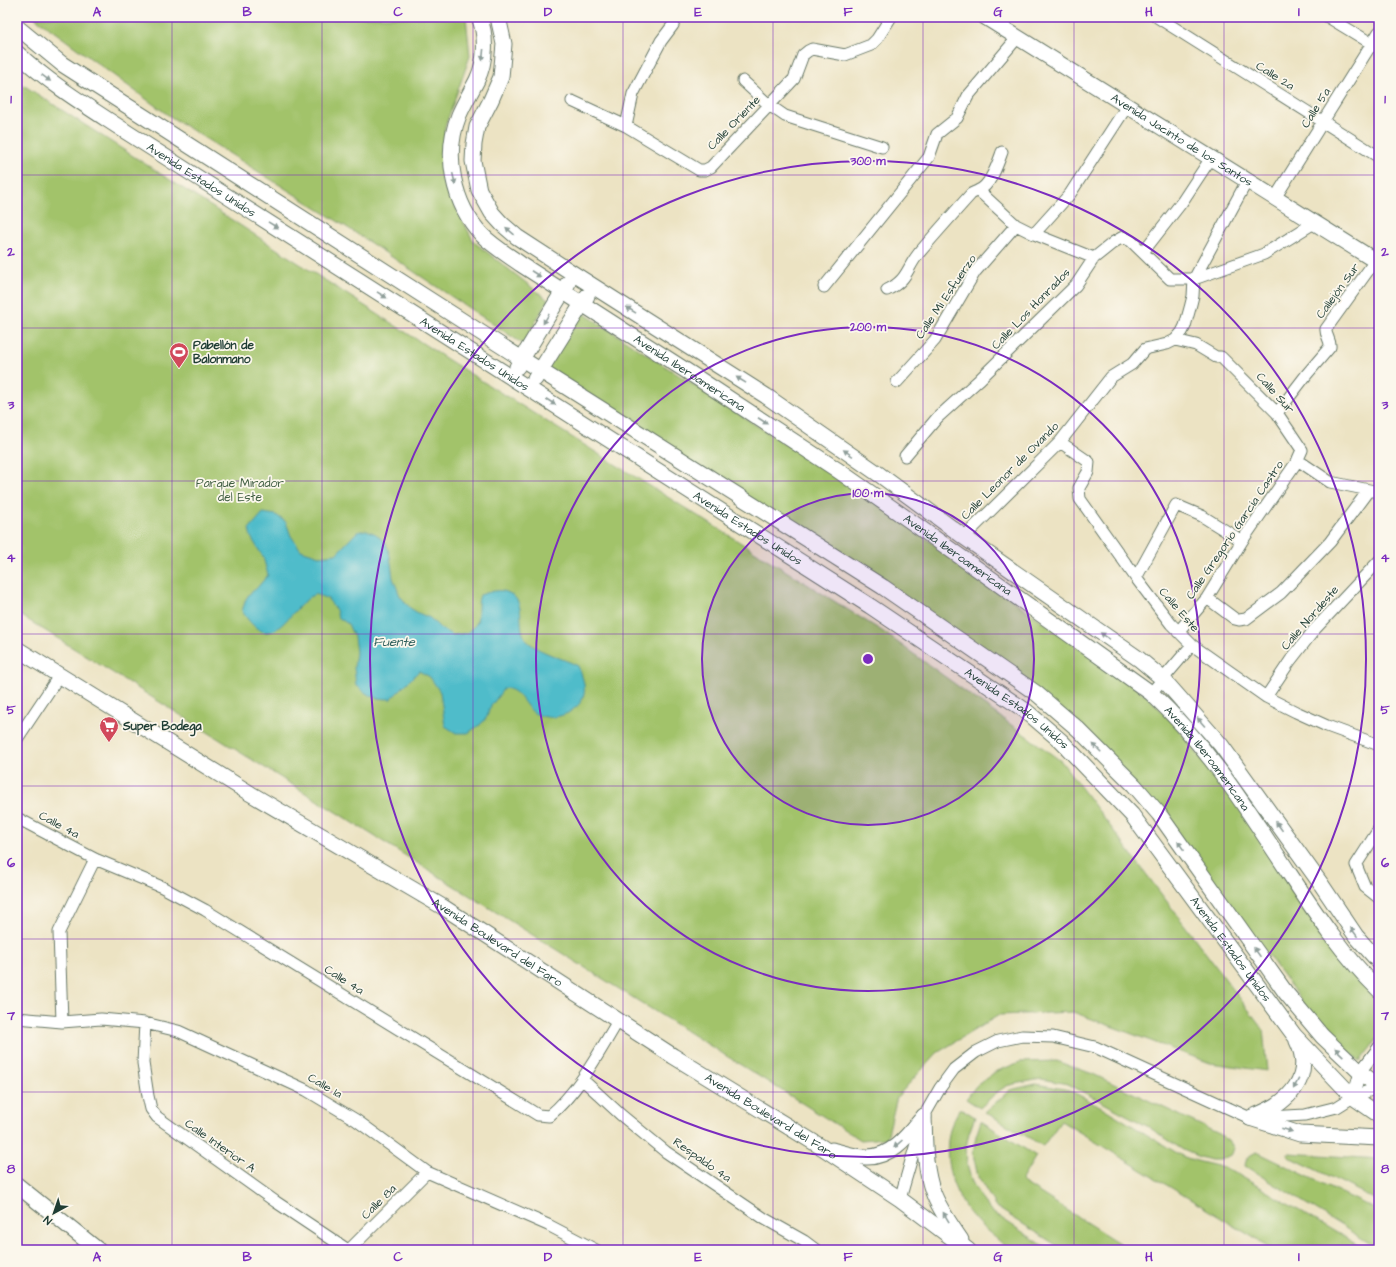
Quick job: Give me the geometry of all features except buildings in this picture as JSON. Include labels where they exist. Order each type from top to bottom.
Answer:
[{"type":"street","name":"Avenida Iberoamericana","points":[[479,17],[484,37],[482,67],[458,117],[451,152],[452,170],[464,209],[482,235],[495,247],[848,478],[1003,586],[1151,693],[1184,726],[1227,781],[1331,935],[1356,967],[1379,990]]},
{"type":"street","name":"Avenida Iberoamericana","points":[[498,17],[504,44],[501,77],[492,100],[477,127],[472,161],[479,190],[492,213],[502,224],[517,237],[766,396],[1139,659],[1163,679],[1221,745],[1356,936],[1379,962]]},
{"type":"street","points":[[626,126],[633,94],[661,41],[673,25],[676,17]]},
{"type":"street","name":"Calle Oriente","points":[[572,101],[626,126],[699,170],[705,170],[711,167],[794,79],[803,55],[812,49],[844,55],[871,45],[877,39],[891,17]]},
{"type":"street","name":"Avenida Jacinto de los Santos","points":[[985,17],[1377,262]]},
{"type":"street","name":"Calle 2a","points":[[1156,17],[1379,157]]},
{"type":"street","points":[[1328,17],[1375,46]]},
{"type":"street","name":"Avenida Estados Unidos","points":[[17,28],[62,64],[522,359],[883,587],[1036,693],[1078,729],[1134,785],[1159,814],[1286,993],[1322,1036],[1360,1072],[1379,1087]]},
{"type":"street","name":"Calle 5a","points":[[1275,198],[1323,121],[1375,46],[1379,32]]},
{"type":"street","points":[[824,286],[929,157],[937,134],[957,118],[968,96],[1018,37]]},
{"type":"street","name":"Avenida Estados Unidos","points":[[17,52],[32,68],[128,133],[870,606],[1026,711],[1061,741],[1132,815],[1294,1035],[1353,1097],[1379,1115]]},
{"type":"street","points":[[742,81],[785,116],[882,147]]},
{"type":"street","points":[[1034,234],[1070,194],[1127,106]]},
{"type":"street","points":[[887,290],[898,286],[915,258],[928,242],[971,194],[979,191],[991,178],[998,165],[1002,152]]},
{"type":"street","points":[[1143,252],[1182,202],[1211,158]]},
{"type":"street","points":[[1175,340],[1182,332],[1188,317],[1193,296],[1194,279],[1247,181]]},
{"type":"street","points":[[979,191],[1016,224],[1034,234],[1094,258]]},
{"type":"street","name":"Calle Los Honrados","points":[[905,456],[937,418],[979,380],[1076,285],[1094,258],[1122,237],[1131,241],[1170,279],[1194,279],[1264,254],[1314,223]]},
{"type":"street","name":"Calle Mi Esfuerzo","points":[[897,382],[935,340],[975,272],[1016,224]]},
{"type":"street","name":"Callejón Sur","points":[[1277,413],[1330,347],[1331,344],[1326,329],[1377,262]]},
{"type":"street","points":[[511,376],[574,274]]},
{"type":"street","points":[[529,388],[593,286]]},
{"type":"street","name":"Calle Sur","points":[[1175,340],[1196,345],[1216,357],[1221,357],[1234,368],[1277,413],[1302,450],[1298,460]]},
{"type":"street","name":"Calle Leonor de Ovando","points":[[964,537],[1060,442],[1111,376],[1132,364],[1145,349],[1167,344],[1175,340]]},
{"type":"street","name":"Calle Este","points":[[1060,442],[1089,462],[1088,472],[1079,488],[1080,499],[1136,578],[1178,632],[1192,645],[1266,697],[1327,726],[1379,745]]},
{"type":"street","points":[[1207,598],[1235,619],[1246,619],[1281,592],[1330,542],[1374,492],[1330,482],[1298,460]]},
{"type":"street","name":"Calle Gregorio García Castro","points":[[1178,632],[1207,598],[1242,541],[1298,460]]},
{"type":"street","points":[[1136,578],[1176,505],[1202,516],[1242,541]]},
{"type":"street","name":"Calle Nordeste","points":[[1266,697],[1290,662],[1316,629],[1379,561]]},
{"type":"street","points":[[870,606],[883,587]]},
{"type":"street","points":[[1151,693],[1192,645]]},
{"type":"street","name":"Avenida Boulevard del Faro","points":[[17,649],[251,794],[443,907],[618,1021],[823,1148],[900,1199],[967,1250]]},
{"type":"street","points":[[17,739],[59,676]]},
{"type":"street","name":"Calle 4a","points":[[17,818],[95,859],[162,887],[205,910],[538,1115],[549,1116],[583,1080],[618,1021]]},
{"type":"street","points":[[1379,829],[1356,865],[1357,871],[1366,887],[1379,898]]},
{"type":"street","points":[[62,1022],[60,932],[95,859]]},
{"type":"street","name":"Calle 1a","points":[[17,1018],[62,1022],[101,1019],[145,1023],[178,1031],[306,1090],[356,1120],[427,1172],[548,1225],[596,1250]]},
{"type":"street","name":"Calle Interior A","points":[[145,1023],[143,1064],[149,1103],[151,1110],[157,1117],[276,1202],[348,1250]]},
{"type":"street","points":[[1250,1118],[1277,1105],[1293,1091],[1303,1072],[1303,1060],[1294,1035]]},
{"type":"street","points":[[823,1148],[865,1157],[880,1155],[894,1148],[924,1116],[940,1088],[954,1069],[976,1052],[998,1041],[1022,1036],[1053,1037],[1094,1047],[1250,1118],[1300,1134],[1379,1138]]},
{"type":"street","points":[[1353,1097],[1360,1072],[1379,1047]]},
{"type":"street","name":"Respaldo 4a","points":[[583,1080],[621,1115],[666,1152],[764,1219],[804,1241],[816,1250]]},
{"type":"street","points":[[1250,1118],[1304,1115],[1337,1107],[1353,1097],[1379,1087]]},
{"type":"street","points":[[900,1199],[924,1116]]},
{"type":"street","points":[[924,1116],[927,1171],[933,1193],[944,1215],[967,1250]]},
{"type":"street","name":"Calle 8a","points":[[348,1250],[427,1172]]},
{"type":"street","points":[[17,1185],[98,1250]]},
{"type":"green space","points":[[34,17],[466,17],[470,56],[445,127],[442,181],[474,242],[548,300],[523,344],[345,226],[168,115]]},
{"type":"green space","name":"Parque Mirador del Este","points":[[17,81],[450,361],[882,631],[1061,761],[1263,1029],[1267,1071],[1210,1063],[1073,1012],[999,1015],[937,1053],[897,1097],[887,1138],[861,1140],[17,613]]},
{"type":"green space","points":[[583,313],[879,505],[1147,696],[1173,723],[1228,792],[1315,922],[1371,994],[1379,1000],[1379,1037],[1360,1061],[1322,1029],[1200,862],[1079,723],[547,368]]},
{"type":"green space","points":[[1057,1061],[1093,1074],[1217,1133],[1228,1141],[1234,1148],[1232,1154],[1221,1160],[1211,1160],[1197,1156],[1183,1150],[1147,1126],[1068,1084],[1041,1079],[1006,1086],[980,1108],[966,1099],[976,1086],[995,1072],[1020,1062]]},
{"type":"green space","points":[[1036,1084],[1069,1090],[1100,1106],[1182,1156],[1232,1171],[1366,1250],[1274,1250],[1061,1121],[1043,1146],[985,1112],[1010,1090]]},
{"type":"green space","points":[[959,1109],[962,1109],[975,1117],[966,1147],[967,1165],[972,1182],[983,1201],[992,1212],[1050,1250],[1022,1251],[1011,1249],[979,1224],[961,1200],[954,1186],[948,1157],[948,1141],[951,1126]]},
{"type":"green space","points":[[981,1121],[1036,1156],[1021,1181],[1130,1250],[1064,1250],[996,1207],[978,1177],[973,1154],[976,1136]]},
{"type":"green space","points":[[1257,1152],[1379,1211],[1379,1249],[1245,1166],[1248,1157]]},
{"type":"green space","points":[[1287,1154],[1379,1159],[1379,1201],[1290,1157]]},
{"type":"water","name":"Fuente","points":[[263,513],[276,515],[286,522],[291,536],[301,550],[319,556],[336,554],[357,532],[366,530],[376,534],[386,543],[390,556],[393,578],[400,596],[410,608],[430,618],[441,629],[453,635],[467,633],[476,624],[480,595],[498,591],[509,593],[515,597],[518,603],[522,630],[528,642],[545,652],[578,666],[584,686],[582,700],[577,707],[568,713],[547,717],[533,712],[516,693],[504,688],[489,709],[487,717],[481,724],[468,733],[456,733],[445,726],[440,692],[430,677],[419,671],[391,699],[376,697],[364,692],[356,685],[354,668],[356,652],[354,637],[348,624],[338,617],[336,610],[328,599],[315,594],[305,601],[279,627],[271,631],[262,631],[253,625],[242,611],[246,599],[250,593],[256,589],[268,575],[263,557],[251,537],[249,529]]},
{"type":"place","name":"Pabellón de Balonmano","points":[[179,369]]},
{"type":"place","name":"Super Bodega","points":[[109,743]]}]
